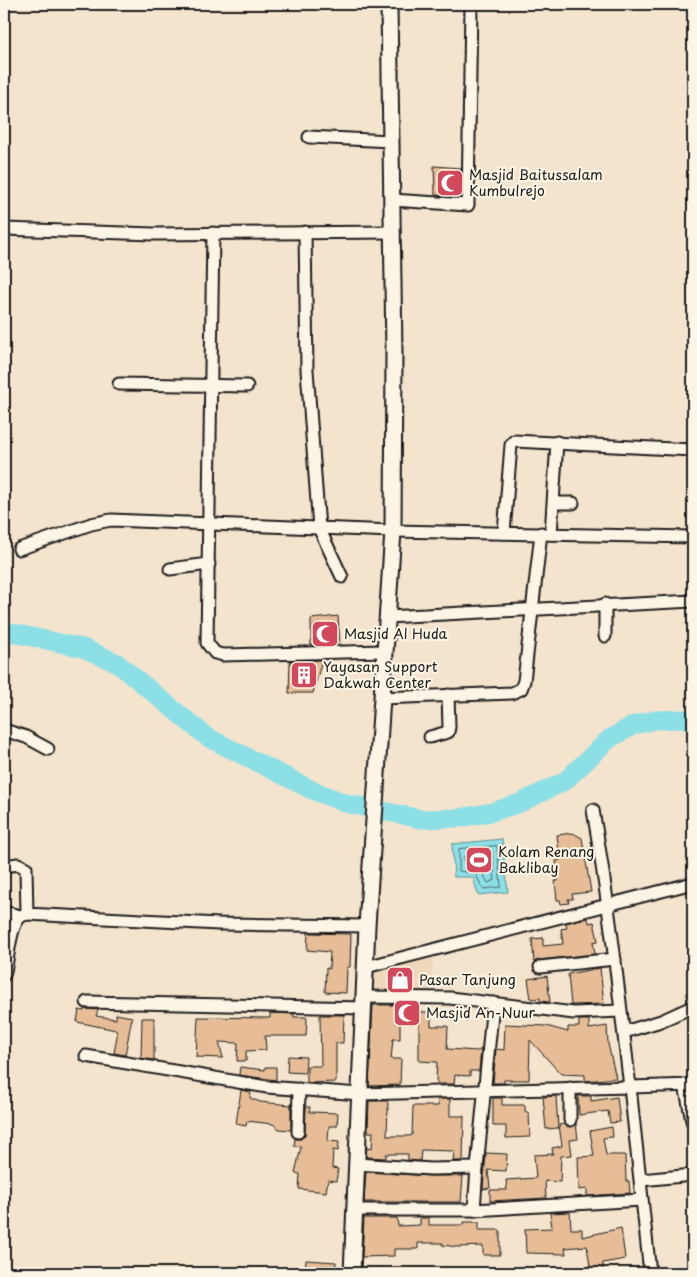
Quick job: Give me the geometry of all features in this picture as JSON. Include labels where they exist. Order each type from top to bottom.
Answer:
[{"type":"main road","points":[[352,1273],[367,926],[393,531],[392,200],[389,4]]},
{"type":"street","points":[[392,200],[468,206],[471,4]]},
{"type":"street","points":[[309,138],[391,141]]},
{"type":"street","points":[[4,229],[154,234],[392,232]]},
{"type":"street","points":[[304,232],[307,370],[320,528],[342,577]]},
{"type":"street","points":[[213,233],[207,643],[215,653],[261,655],[384,650]]},
{"type":"street","points":[[119,384],[246,386]]},
{"type":"street","points":[[504,533],[512,442],[519,440],[693,450]]},
{"type":"street","points":[[381,698],[512,693],[521,689],[524,681],[533,608],[546,534],[554,503],[557,442]]},
{"type":"street","points":[[554,503],[573,503]]},
{"type":"street","points":[[19,549],[100,521],[393,531],[693,537]]},
{"type":"street","points":[[170,569],[209,564]]},
{"type":"street","points":[[387,617],[605,604],[693,601]]},
{"type":"street","points":[[605,604],[605,636]]},
{"type":"street","points":[[430,737],[448,732],[448,695]]},
{"type":"street","points":[[4,730],[26,737],[48,749]]},
{"type":"street","points":[[593,810],[610,906],[650,1273]]},
{"type":"street","points":[[4,866],[18,864],[26,868],[23,915]]},
{"type":"street","points":[[366,967],[610,906],[693,883]]},
{"type":"street","points":[[4,912],[23,915],[219,924],[367,926]]},
{"type":"street","points":[[4,975],[10,958],[12,932],[16,920],[23,915]]},
{"type":"street","points":[[540,967],[615,959]]},
{"type":"street","points":[[87,1002],[364,1003],[427,996],[574,1013],[620,1011]]},
{"type":"street","points":[[474,1210],[492,1003]]},
{"type":"street","points":[[624,1032],[661,1021],[692,1007]]},
{"type":"street","points":[[86,1056],[166,1071],[299,1089],[360,1094],[689,1085],[692,1121]]},
{"type":"street","points":[[570,1088],[570,1120]]},
{"type":"street","points":[[298,1132],[299,1089]]},
{"type":"street","points":[[357,1164],[431,1169],[477,1168]]},
{"type":"street","points":[[641,1180],[693,1175]]},
{"type":"street","points":[[354,1210],[474,1210],[642,1200]]},
{"type":"shaded area","name":"Pasar Tanjung","points":[[433,954],[431,994],[369,993],[370,971]]},
{"type":"water","name":"Kolam Renang Baklibay","points":[[502,839],[508,892],[478,895],[473,877],[454,877],[452,844]]},
{"type":"building","name":"Masjid Baitussalam Kumbulrejo","points":[[434,166],[461,168],[461,197],[435,195]]},
{"type":"building","name":"Masjid Al Huda","points":[[338,616],[340,645],[311,645],[311,619]]},
{"type":"building","name":"Yayasan Support Dakwah Center","points":[[322,660],[313,693],[289,693],[290,661]]},
{"type":"building","points":[[573,833],[582,838],[591,892],[572,894],[573,899],[568,899],[569,903],[561,904],[560,900],[557,900],[555,881],[558,881],[556,861],[560,860],[557,835]]},
{"type":"building","points":[[588,918],[589,923],[594,922],[598,941],[593,942],[595,954],[534,962],[532,939],[543,938],[543,946],[563,944],[561,929],[567,928],[566,923]]},
{"type":"building","points":[[308,933],[351,934],[350,967],[347,967],[346,993],[325,992],[326,968],[329,969],[330,952],[307,950]]},
{"type":"building","points":[[600,968],[604,1004],[571,1005],[568,974]]},
{"type":"building","points":[[547,976],[550,1002],[540,1001],[540,998],[531,999],[528,979]]},
{"type":"building","points":[[373,1005],[416,1005],[416,1011],[431,1013],[431,1026],[448,1026],[447,1049],[478,1051],[481,1049],[479,1071],[470,1071],[470,1076],[455,1075],[454,1084],[438,1084],[436,1082],[437,1062],[419,1061],[419,1023],[400,1023],[400,1039],[393,1039],[391,1059],[401,1059],[400,1085],[369,1086]]},
{"type":"building","points":[[84,1009],[98,1010],[96,1016],[116,1019],[116,1014],[132,1017],[125,1055],[114,1053],[117,1036],[116,1030],[77,1022],[79,1010],[84,1011]]},
{"type":"building","points":[[270,1013],[294,1014],[294,1017],[307,1017],[306,1036],[265,1036],[266,1050],[246,1051],[246,1061],[237,1061],[238,1043],[219,1042],[223,1058],[196,1057],[198,1017],[270,1018]]},
{"type":"building","points":[[320,1015],[344,1015],[343,1043],[336,1043],[336,1082],[307,1083],[307,1066],[321,1066]]},
{"type":"building","points":[[142,1018],[154,1018],[154,1060],[141,1058]]},
{"type":"building","points":[[579,1020],[589,1020],[589,1029],[607,1026],[608,1044],[616,1078],[585,1081],[585,1075],[561,1074],[530,1040],[529,1080],[504,1080],[504,1083],[493,1083],[496,1049],[504,1050],[505,1024],[546,1026],[568,1032],[568,1027],[579,1027]]},
{"type":"building","points":[[288,1056],[306,1057],[305,1073],[287,1072]]},
{"type":"building","points":[[240,1067],[265,1070],[265,1067],[276,1067],[276,1080],[239,1075]]},
{"type":"building","points":[[241,1090],[251,1092],[250,1098],[260,1102],[291,1105],[291,1130],[279,1129],[273,1124],[247,1121],[246,1126],[236,1124]]},
{"type":"building","points":[[556,1096],[558,1128],[546,1129],[543,1097]]},
{"type":"building","points":[[578,1096],[591,1096],[591,1101],[617,1097],[620,1122],[610,1123],[608,1111],[579,1115]]},
{"type":"building","points":[[493,1098],[502,1098],[502,1105],[525,1105],[525,1111],[529,1113],[530,1137],[506,1138],[506,1126],[493,1126]]},
{"type":"building","points":[[438,1099],[450,1099],[450,1116],[464,1116],[463,1161],[453,1161],[454,1151],[421,1150],[420,1161],[408,1160],[408,1154],[386,1154],[386,1158],[366,1157],[367,1148],[372,1149],[373,1132],[368,1132],[369,1101],[387,1101],[387,1136],[409,1136],[412,1135],[413,1106],[438,1106]]},
{"type":"building","points":[[306,1107],[310,1107],[309,1112],[338,1113],[337,1126],[329,1126],[328,1141],[339,1142],[338,1151],[333,1150],[332,1168],[338,1169],[336,1181],[328,1180],[326,1192],[299,1189],[300,1174],[295,1173],[301,1147],[294,1146],[295,1139],[301,1139],[305,1135]]},
{"type":"building","points":[[564,1124],[570,1127],[576,1124],[578,1139],[570,1140],[572,1155],[561,1156],[560,1182],[545,1181],[546,1198],[490,1201],[490,1190],[507,1190],[506,1180],[536,1178],[534,1155],[553,1154],[552,1148],[562,1146],[559,1125]]},
{"type":"building","points":[[612,1127],[613,1137],[603,1138],[606,1155],[625,1155],[626,1181],[629,1181],[630,1193],[587,1196],[587,1189],[579,1190],[578,1157],[594,1156],[590,1131]]},
{"type":"building","points":[[486,1153],[507,1154],[506,1171],[488,1170],[490,1188],[483,1189]]},
{"type":"building","points":[[366,1172],[463,1176],[461,1202],[364,1202]]},
{"type":"building","points":[[570,1212],[571,1229],[582,1229],[582,1237],[621,1228],[625,1259],[603,1263],[603,1273],[591,1273],[587,1246],[565,1248],[566,1254],[526,1253],[525,1229],[552,1228],[550,1213]]},
{"type":"building","points":[[364,1218],[397,1218],[398,1226],[420,1225],[420,1218],[429,1218],[429,1225],[464,1225],[464,1222],[479,1222],[479,1230],[500,1230],[500,1255],[483,1255],[483,1246],[458,1247],[442,1245],[443,1243],[418,1243],[418,1249],[394,1249],[394,1256],[362,1257]]},
{"type":"building","points":[[306,1260],[336,1262],[335,1273],[305,1271]]},
{"type":"waterway","points":[[4,631],[83,648],[117,663],[207,737],[312,790],[345,803],[421,819],[460,818],[492,812],[520,803],[565,781],[609,739],[634,725],[655,720],[683,719],[693,723]]},
{"type":"place","name":"Masjid Baitussalam Kumbulrejo","points":[[450,183]]},
{"type":"place","name":"Masjid Al Huda","points":[[325,634]]},
{"type":"place","name":"Yayasan Support Dakwah Center","points":[[304,675]]},
{"type":"place","name":"Kolam Renang Baklibay","points":[[479,860]]},
{"type":"place","name":"Pasar Tanjung","points":[[400,980]]},
{"type":"place","name":"Masjid An-Nuur","points":[[407,1013]]}]
